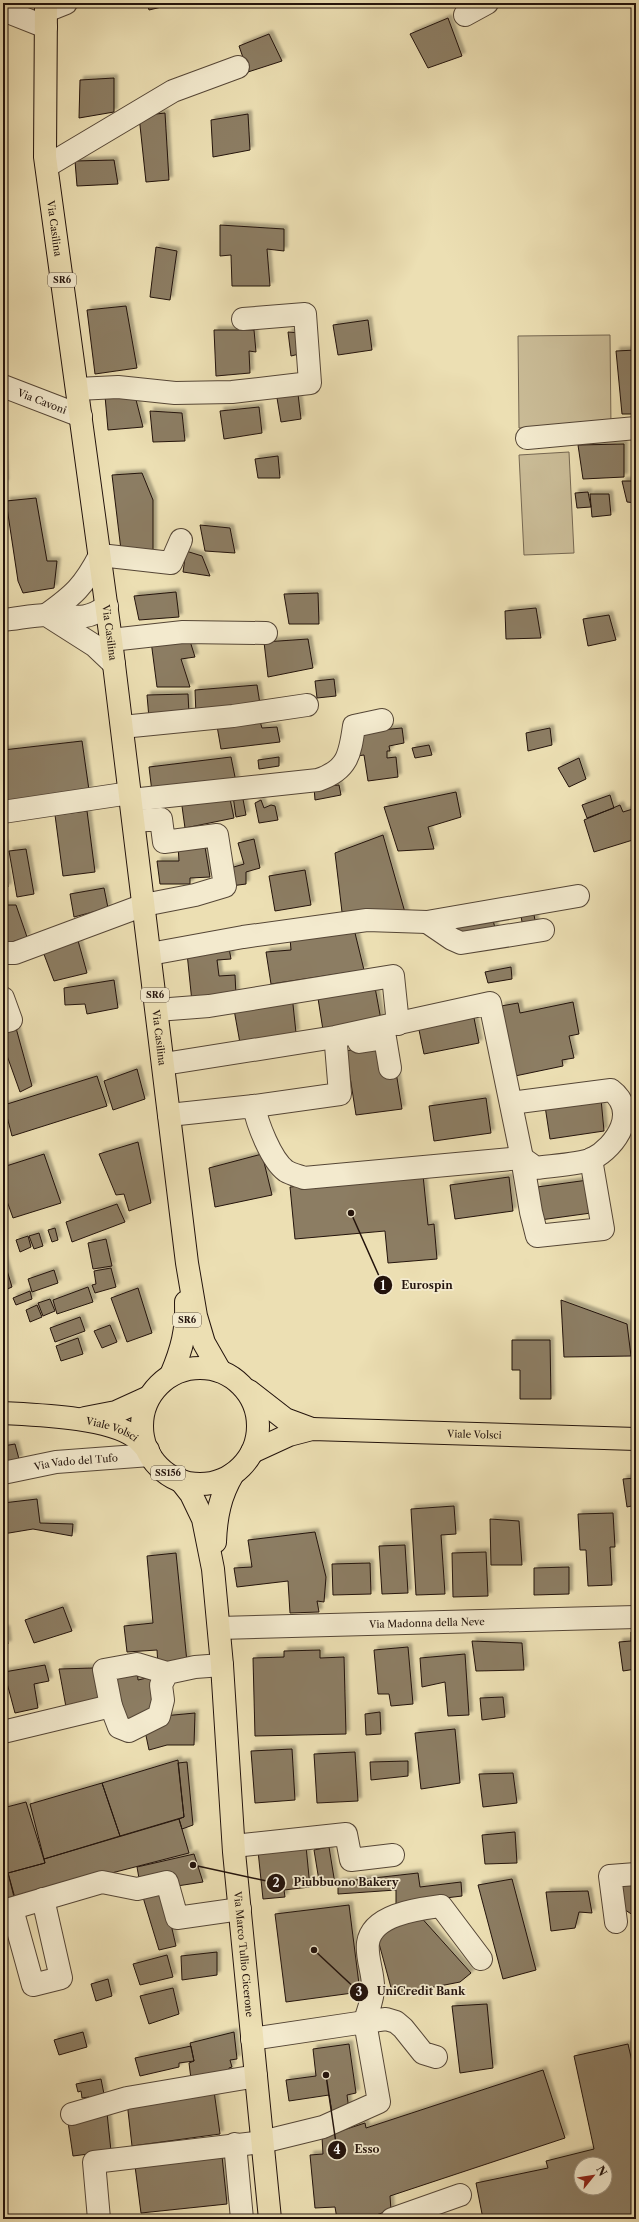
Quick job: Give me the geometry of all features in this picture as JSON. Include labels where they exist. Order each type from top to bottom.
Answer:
[{"type":"main road","name":"Via Casilina","points":[[51,11],[47,166],[111,640],[187,1262],[196,1316],[204,1343],[220,1371]]},
{"type":"main road","name":"Via Casilina","points":[[171,1375],[182,1349],[187,1319],[185,1288],[187,1262]]},
{"type":"main road","name":"SS156","points":[[204,1368],[220,1371],[233,1377],[251,1398],[256,1411],[258,1432],[252,1452],[240,1468],[233,1474],[216,1482],[198,1484],[180,1480],[163,1470],[149,1453],[143,1436],[143,1416],[149,1397],[159,1384],[171,1375],[187,1369],[204,1368]]},
{"type":"main road","name":"Viale Volsci","points":[[243,1387],[284,1418],[312,1429]]},
{"type":"main road","name":"Viale Volsci","points":[[70,1420],[116,1412],[149,1397]]},
{"type":"main road","name":"Viale Volsci","points":[[3,1413],[100,1423],[136,1438],[149,1453]]},
{"type":"main road","name":"Viale Volsci","points":[[252,1452],[273,1440],[312,1429],[636,1439]]},
{"type":"main road","name":"Via Marco Tullio Cicerone","points":[[213,1569],[216,1518],[222,1492],[233,1474]]},
{"type":"main road","name":"Via Marco Tullio Cicerone","points":[[180,1480],[192,1494],[202,1519],[213,1569],[222,1665],[234,1846],[270,2219]]},
{"type":"street","points":[[465,15],[487,3]]},
{"type":"street","points":[[3,10],[51,11]]},
{"type":"street","points":[[47,166],[173,91],[238,67]]},
{"type":"street","points":[[77,388],[118,386],[175,393],[232,392],[310,384],[305,314],[243,319]]},
{"type":"street","name":"Via Cavoni","points":[[3,386],[81,416]]},
{"type":"street","points":[[527,438],[636,428]]},
{"type":"street","points":[[46,615],[69,599],[88,579],[100,555],[171,563],[181,540]]},
{"type":"street","points":[[3,620],[46,615],[71,606],[92,602],[106,606]]},
{"type":"street","points":[[46,615],[95,646],[114,664]]},
{"type":"street","points":[[111,640],[183,632],[266,633]]},
{"type":"street","points":[[122,727],[233,716],[307,705]]},
{"type":"street","points":[[3,812],[132,805],[318,780],[335,772],[346,762],[350,755],[354,726],[382,720]]},
{"type":"street","points":[[3,953],[15,953],[144,905],[195,895],[225,886],[217,835],[164,842],[161,819],[132,805]]},
{"type":"street","points":[[150,954],[243,937],[367,920],[427,922],[578,896]]},
{"type":"street","points":[[427,922],[452,940],[461,943],[543,930]]},
{"type":"street","points":[[157,1010],[209,1006],[393,976],[398,1024]]},
{"type":"street","points":[[3,998],[11,1020],[3,1022]]},
{"type":"street","points":[[164,1068],[335,1037],[490,1003],[537,1236],[603,1228],[591,1159]]},
{"type":"street","points":[[164,1068],[336,1046],[384,1038],[390,1068]]},
{"type":"street","points":[[169,1115],[254,1106],[340,1094],[336,1046]]},
{"type":"street","points":[[254,1106],[258,1126],[272,1152],[286,1170],[304,1178],[522,1158],[536,1168],[591,1159],[608,1146],[621,1131],[626,1118],[620,1096],[611,1090],[593,1091],[511,1104]]},
{"type":"street","name":"Via Vado del Tufo","points":[[3,1473],[56,1462],[149,1453]]},
{"type":"street","name":"Via Madonna della Neve","points":[[218,1628],[636,1617]]},
{"type":"street","points":[[167,1673],[161,1685],[163,1700],[158,1716],[129,1731],[119,1727],[111,1706],[104,1670],[137,1664],[167,1673],[194,1667],[222,1665]]},
{"type":"street","points":[[3,1732],[111,1706]]},
{"type":"street","points":[[234,1846],[346,1834],[351,1860],[393,1855]]},
{"type":"street","points":[[616,1922],[610,1876],[636,1874]]},
{"type":"street","points":[[43,1899],[62,1978],[34,1985],[7,1910],[43,1899],[102,1882],[137,1889],[167,1882],[177,1918],[240,1909]]},
{"type":"street","points":[[99,2219],[94,2162],[235,2144],[262,2142],[323,2127],[379,2102],[365,2022],[373,1990],[368,1942],[373,1932],[385,1920],[402,1912],[441,1906],[481,1959]]},
{"type":"street","points":[[252,2040],[386,2019],[396,2022],[403,2028],[423,2053],[436,2057]]},
{"type":"street","points":[[72,2114],[128,2098],[256,2076]]},
{"type":"street","points":[[235,2144],[242,2219]]},
{"type":"street","points":[[392,2219],[460,2195]]},
{"type":"shaded area","points":[[610,335],[611,427],[519,428],[518,336]]},
{"type":"shaded area","points":[[569,452],[574,553],[524,555],[519,455]]},
{"type":"building","points":[[147,3],[178,3],[149,10]]},
{"type":"building","points":[[448,18],[462,56],[428,68],[410,34]]},
{"type":"building","points":[[269,34],[282,61],[248,72],[239,46]]},
{"type":"building","points":[[114,78],[114,112],[79,118],[80,80]]},
{"type":"building","points":[[165,113],[169,180],[146,182],[139,116]]},
{"type":"building","points":[[248,114],[250,150],[213,157],[211,120]]},
{"type":"building","points":[[114,160],[118,184],[77,186],[75,161]]},
{"type":"building","points":[[220,225],[284,229],[284,251],[267,249],[270,286],[232,286],[231,255],[220,256]]},
{"type":"building","points":[[156,247],[177,251],[170,300],[150,297]]},
{"type":"building","points":[[126,306],[137,368],[95,374],[87,310]]},
{"type":"building","points":[[368,320],[372,350],[338,355],[333,325]]},
{"type":"building","points":[[214,330],[254,330],[256,352],[249,351],[250,373],[216,376]]},
{"type":"building","points":[[288,332],[301,333],[303,353],[291,356]]},
{"type":"building","points":[[636,350],[636,414],[622,414],[616,351]]},
{"type":"building","points":[[134,392],[143,427],[108,430],[105,396]]},
{"type":"building","points":[[276,392],[298,394],[301,419],[281,422]]},
{"type":"building","points":[[259,407],[262,433],[224,439],[220,411]]},
{"type":"building","points":[[150,411],[182,413],[185,441],[153,442]]},
{"type":"building","points":[[624,444],[624,477],[583,479],[578,445]]},
{"type":"building","points":[[3,453],[5,483],[3,483]]},
{"type":"building","points":[[278,456],[280,478],[258,478],[255,459]]},
{"type":"building","points":[[142,473],[153,500],[153,553],[121,550],[112,475]]},
{"type":"building","points":[[622,481],[636,481],[636,503],[627,502]]},
{"type":"building","points":[[588,492],[591,507],[577,508],[575,493]]},
{"type":"building","points":[[590,494],[609,494],[611,515],[592,517]]},
{"type":"building","points":[[36,498],[47,561],[57,561],[54,588],[23,593],[18,581],[6,501]]},
{"type":"building","points":[[200,525],[230,528],[235,553],[205,551]]},
{"type":"building","points":[[186,551],[202,556],[210,576],[183,572]]},
{"type":"building","points":[[176,592],[179,617],[139,620],[134,596]]},
{"type":"building","points":[[318,593],[319,624],[289,624],[284,594]]},
{"type":"building","points":[[536,608],[541,638],[506,639],[505,611]]},
{"type":"building","points":[[609,615],[616,640],[588,646],[583,619]]},
{"type":"building","points":[[308,639],[313,668],[268,677],[264,642]]},
{"type":"building","points":[[151,641],[190,641],[195,657],[181,659],[190,687],[157,687]]},
{"type":"building","points":[[334,679],[336,696],[317,698],[315,681]]},
{"type":"building","points":[[257,685],[260,704],[196,715],[195,690]]},
{"type":"building","points":[[188,694],[189,714],[149,718],[147,695]]},
{"type":"building","points":[[259,718],[262,728],[277,727],[280,742],[221,749],[217,726]]},
{"type":"building","points":[[402,728],[404,743],[389,746],[390,751],[387,751],[387,758],[396,757],[398,777],[368,781],[364,755],[357,756],[359,732]]},
{"type":"building","points":[[550,728],[552,745],[528,751],[526,733]]},
{"type":"building","points":[[82,741],[89,790],[3,802],[3,750]]},
{"type":"building","points":[[429,745],[432,755],[415,758],[412,748]]},
{"type":"building","points":[[231,757],[236,782],[152,792],[149,767]]},
{"type":"building","points":[[279,757],[279,766],[259,769],[258,760]]},
{"type":"building","points":[[579,758],[586,779],[569,787],[558,768]]},
{"type":"building","points":[[339,785],[341,795],[315,800],[314,787]]},
{"type":"building","points":[[456,792],[461,817],[428,827],[434,849],[398,851],[384,807]]},
{"type":"building","points":[[229,794],[234,818],[185,828],[181,799]]},
{"type":"building","points":[[242,794],[246,815],[236,817],[233,796]]},
{"type":"building","points":[[610,795],[614,808],[587,818],[582,805]]},
{"type":"building","points":[[261,800],[264,808],[271,805],[275,806],[278,820],[259,823],[255,803]]},
{"type":"building","points":[[620,805],[623,812],[636,808],[636,839],[594,852],[584,820]]},
{"type":"building","points":[[87,811],[95,872],[63,876],[55,815]]},
{"type":"building","points":[[383,835],[406,916],[342,912],[335,853]]},
{"type":"building","points":[[254,839],[260,868],[246,872],[246,884],[231,886],[227,869],[244,864],[238,843]]},
{"type":"building","points":[[204,841],[210,877],[190,878],[190,884],[160,884],[157,861],[179,861],[178,846]]},
{"type":"building","points":[[4,843],[8,887],[3,888],[3,844]]},
{"type":"building","points":[[26,849],[34,894],[17,897],[9,851]]},
{"type":"building","points":[[305,870],[311,905],[275,911],[269,876]]},
{"type":"building","points":[[104,888],[108,908],[74,917],[70,894]]},
{"type":"building","points":[[3,905],[16,905],[27,937],[3,945]]},
{"type":"building","points":[[533,909],[536,926],[523,927],[520,911]]},
{"type":"building","points":[[493,920],[496,932],[459,938],[457,926]]},
{"type":"building","points":[[355,933],[364,970],[271,984],[266,952],[291,950],[290,938]]},
{"type":"building","points":[[77,937],[87,973],[54,981],[42,949]]},
{"type":"building","points":[[229,948],[231,959],[217,960],[219,976],[235,975],[236,995],[192,1002],[187,953]]},
{"type":"building","points":[[511,967],[512,979],[488,983],[485,972]]},
{"type":"building","points":[[114,980],[118,1008],[87,1014],[85,1004],[65,1005],[64,988]]},
{"type":"building","points":[[374,982],[381,1020],[323,1030],[317,992]]},
{"type":"building","points":[[292,995],[296,1033],[240,1043],[233,1004]]},
{"type":"building","points":[[573,1002],[579,1034],[569,1036],[574,1058],[562,1060],[563,1066],[515,1076],[501,1006],[518,1003],[520,1013]]},
{"type":"building","points":[[473,1013],[479,1043],[424,1054],[418,1025]]},
{"type":"building","points":[[16,1028],[32,1086],[20,1092],[5,1050],[3,1051],[3,1031]]},
{"type":"building","points":[[376,1045],[396,1072],[402,1109],[356,1115],[346,1051]]},
{"type":"building","points":[[137,1069],[145,1099],[113,1110],[104,1081]]},
{"type":"building","points":[[97,1076],[107,1106],[12,1136],[4,1105]]},
{"type":"building","points":[[486,1098],[491,1133],[434,1141],[429,1106]]},
{"type":"building","points":[[601,1099],[604,1131],[550,1139],[545,1106]]},
{"type":"building","points":[[138,1142],[151,1203],[129,1211],[124,1194],[116,1195],[99,1154]]},
{"type":"building","points":[[44,1154],[61,1203],[13,1218],[3,1190],[3,1167]]},
{"type":"building","points":[[262,1154],[272,1195],[215,1207],[209,1168]]},
{"type":"building","points":[[423,1175],[428,1225],[434,1224],[437,1259],[388,1263],[385,1231],[295,1239],[290,1187]]},
{"type":"building","points":[[509,1177],[513,1211],[455,1219],[450,1185]]},
{"type":"building","points":[[588,1180],[591,1213],[540,1220],[537,1187]]},
{"type":"building","points":[[117,1204],[125,1222],[72,1242],[66,1222]]},
{"type":"building","points":[[55,1228],[58,1240],[52,1242],[48,1230]]},
{"type":"building","points":[[39,1233],[43,1246],[34,1249],[29,1236]]},
{"type":"building","points":[[28,1236],[31,1247],[20,1252],[16,1240]]},
{"type":"building","points":[[106,1239],[112,1266],[93,1269],[88,1243]]},
{"type":"building","points":[[3,1257],[12,1287],[3,1291]]},
{"type":"building","points":[[111,1268],[116,1287],[95,1293],[92,1285],[96,1284],[94,1271]]},
{"type":"building","points":[[54,1270],[58,1283],[32,1292],[28,1279]]},
{"type":"building","points":[[88,1287],[93,1302],[57,1314],[53,1300]]},
{"type":"building","points":[[138,1288],[152,1333],[127,1342],[111,1298]]},
{"type":"building","points":[[30,1291],[32,1299],[16,1305],[13,1298]]},
{"type":"building","points":[[50,1299],[55,1311],[43,1316],[38,1303]]},
{"type":"building","points":[[561,1300],[627,1324],[631,1356],[564,1357]]},
{"type":"building","points":[[37,1305],[42,1317],[30,1322],[26,1310]]},
{"type":"building","points":[[80,1317],[85,1331],[55,1342],[50,1328]]},
{"type":"building","points":[[110,1325],[117,1342],[102,1348],[94,1331]]},
{"type":"building","points":[[78,1338],[83,1354],[61,1361],[56,1346]]},
{"type":"building","points":[[512,1340],[550,1340],[551,1399],[520,1399],[520,1370],[512,1370]]},
{"type":"building","points":[[15,1444],[19,1459],[3,1462],[3,1446]]},
{"type":"building","points":[[636,1478],[636,1505],[627,1507],[623,1479]]},
{"type":"building","points":[[37,1499],[40,1523],[73,1524],[72,1536],[33,1529],[3,1534],[3,1503]]},
{"type":"building","points":[[454,1506],[456,1534],[441,1535],[445,1594],[416,1595],[411,1509]]},
{"type":"building","points":[[613,1513],[615,1547],[610,1547],[612,1585],[588,1586],[586,1550],[580,1550],[578,1514]]},
{"type":"building","points":[[490,1519],[519,1521],[522,1565],[491,1565]]},
{"type":"building","points":[[315,1532],[326,1577],[324,1602],[317,1601],[319,1612],[290,1613],[288,1581],[237,1587],[234,1568],[252,1567],[248,1540]]},
{"type":"building","points":[[405,1545],[408,1593],[382,1594],[379,1546]]},
{"type":"building","points":[[486,1552],[488,1596],[453,1597],[452,1553]]},
{"type":"building","points":[[176,1553],[187,1662],[158,1665],[157,1650],[127,1652],[124,1626],[153,1623],[147,1556]]},
{"type":"building","points":[[370,1563],[371,1594],[333,1595],[332,1564]]},
{"type":"building","points":[[569,1567],[569,1594],[534,1595],[534,1568]]},
{"type":"building","points":[[63,1607],[72,1631],[34,1643],[25,1620]]},
{"type":"building","points":[[3,1629],[6,1629],[8,1644],[3,1645]]},
{"type":"building","points":[[631,1632],[636,1632],[636,1669],[623,1671],[619,1642],[631,1641]]},
{"type":"building","points":[[472,1641],[522,1643],[524,1670],[476,1671]]},
{"type":"building","points":[[408,1647],[413,1704],[391,1706],[389,1694],[378,1694],[374,1650]]},
{"type":"building","points":[[320,1650],[320,1658],[344,1657],[346,1734],[255,1736],[253,1658],[284,1657],[284,1651]]},
{"type":"building","points":[[465,1654],[469,1715],[448,1716],[445,1682],[422,1687],[420,1658]]},
{"type":"building","points":[[45,1665],[49,1681],[34,1684],[38,1708],[15,1713],[4,1672]]},
{"type":"building","points":[[93,1668],[100,1699],[66,1707],[59,1669]]},
{"type":"building","points":[[137,1669],[138,1680],[151,1677],[158,1712],[124,1721],[112,1674]]},
{"type":"building","points":[[503,1697],[505,1717],[482,1720],[480,1698]]},
{"type":"building","points":[[380,1712],[381,1734],[366,1735],[365,1714]]},
{"type":"building","points":[[195,1713],[194,1745],[167,1745],[149,1750],[145,1731],[163,1716]]},
{"type":"building","points":[[455,1729],[460,1783],[421,1789],[415,1733]]},
{"type":"building","points":[[292,1749],[295,1800],[255,1803],[251,1751]]},
{"type":"building","points":[[355,1752],[358,1801],[317,1803],[314,1754]]},
{"type":"building","points":[[178,1760],[184,1817],[120,1836],[102,1783]]},
{"type":"building","points":[[408,1761],[408,1776],[371,1780],[370,1762]]},
{"type":"building","points":[[187,1762],[193,1825],[182,1829],[179,1819],[184,1817],[178,1763]]},
{"type":"building","points":[[513,1773],[517,1803],[483,1807],[479,1774]]},
{"type":"building","points":[[102,1783],[120,1836],[44,1859],[30,1804]]},
{"type":"building","points":[[26,1802],[45,1863],[8,1873],[15,1901],[3,1904],[3,1808]]},
{"type":"building","points":[[179,1819],[189,1853],[15,1898],[8,1873],[45,1863],[44,1859]]},
{"type":"building","points":[[515,1832],[517,1863],[485,1864],[482,1835]]},
{"type":"building","points":[[306,1846],[310,1887],[284,1890],[285,1897],[263,1899],[258,1851]]},
{"type":"building","points":[[329,1847],[335,1884],[320,1887],[314,1850]]},
{"type":"building","points":[[194,1854],[203,1882],[177,1886],[140,1884],[137,1867]]},
{"type":"building","points":[[418,1873],[420,1887],[461,1882],[462,1896],[396,1904],[396,1890],[338,1894],[338,1882]]},
{"type":"building","points":[[624,1878],[636,1878],[636,1917],[619,1906],[617,1887],[625,1886]]},
{"type":"building","points":[[512,1879],[536,1970],[503,1979],[478,1885]]},
{"type":"building","points":[[163,1890],[176,1946],[159,1950],[142,1894]]},
{"type":"building","points":[[588,1891],[592,1913],[579,1912],[575,1928],[551,1931],[546,1892]]},
{"type":"building","points":[[349,1905],[360,1992],[286,2002],[275,1914]]},
{"type":"building","points":[[418,1914],[471,1973],[460,1982],[393,1995],[377,1936]]},
{"type":"building","points":[[217,1952],[217,1975],[182,1980],[181,1956]]},
{"type":"building","points":[[167,1955],[173,1977],[140,1985],[133,1964]]},
{"type":"building","points":[[108,1979],[112,1996],[96,2001],[91,1984]]},
{"type":"building","points":[[173,1988],[179,2014],[149,2024],[140,1996]]},
{"type":"building","points":[[487,2004],[493,2068],[460,2073],[452,2006]]},
{"type":"building","points":[[83,2032],[87,2047],[59,2055],[54,2040]]},
{"type":"building","points":[[234,2032],[237,2059],[230,2060],[232,2067],[229,2068],[229,2072],[191,2079],[189,2063],[194,2061],[190,2043]]},
{"type":"building","points":[[349,2044],[356,2093],[347,2095],[349,2110],[332,2112],[329,2095],[289,2101],[286,2080],[316,2076],[313,2049]]},
{"type":"building","points":[[628,2044],[636,2079],[636,2219],[483,2219],[476,2183],[548,2168],[546,2161],[594,2149],[574,2056]]},
{"type":"building","points":[[191,2046],[194,2061],[179,2063],[179,2067],[140,2076],[135,2058]]},
{"type":"building","points":[[543,2070],[565,2138],[390,2196],[391,2210],[364,2219],[337,2219],[335,2207],[315,2208],[310,2155],[323,2154],[322,2137],[365,2123],[366,2128]]},
{"type":"building","points":[[101,2079],[104,2094],[89,2099],[89,2097],[82,2098],[81,2091],[78,2092],[76,2084]]},
{"type":"building","points":[[214,2091],[220,2134],[132,2146],[127,2102]]},
{"type":"building","points":[[107,2113],[111,2151],[73,2156],[68,2122]]},
{"type":"building","points":[[222,2156],[227,2204],[141,2213],[135,2166]]},
{"type":"place","name":"Eurospin","points":[[351,1213]]},
{"type":"place","name":"Piubbuono Bakery","points":[[193,1865]]},
{"type":"place","name":"UniCredit Bank","points":[[314,1950]]},
{"type":"place","name":"Esso","points":[[326,2075]]}]
